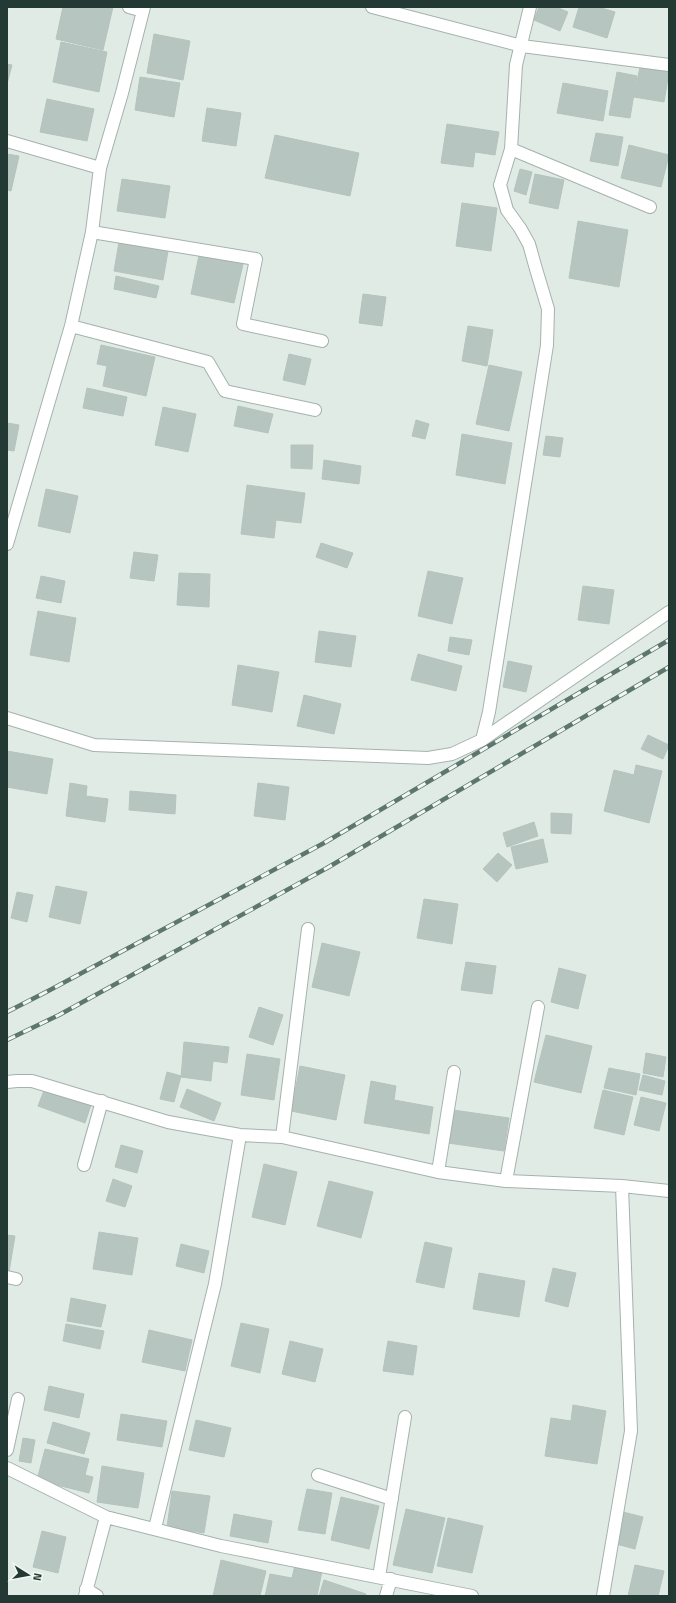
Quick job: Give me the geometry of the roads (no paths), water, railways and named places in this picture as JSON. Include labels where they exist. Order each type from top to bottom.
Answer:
[{"type":"street","points":[[7,544],[71,326],[92,232],[100,168],[122,93],[144,9],[129,7]]},
{"type":"street","points":[[372,7],[522,46],[669,65]]},
{"type":"street","points":[[482,740],[488,712],[548,346],[548,309],[529,244],[508,210],[500,185],[511,149],[516,64],[522,46],[530,7]]},
{"type":"street","points":[[7,141],[100,168]]},
{"type":"street","points":[[511,149],[650,207]]},
{"type":"street","points":[[92,232],[256,259],[243,324],[322,341]]},
{"type":"street","points":[[71,326],[208,362],[226,391],[315,410]]},
{"type":"street","points":[[7,718],[94,745],[428,758],[452,754],[482,740],[669,612]]},
{"type":"street","points":[[282,1137],[308,929]]},
{"type":"street","points":[[506,1181],[538,1007]]},
{"type":"street","points":[[438,1172],[454,1072]]},
{"type":"street","points":[[7,1082],[32,1081],[168,1122],[240,1135],[282,1137],[438,1172],[506,1181],[622,1186],[669,1191]]},
{"type":"street","points":[[84,1165],[102,1102]]},
{"type":"street","points":[[155,1528],[215,1284],[240,1135]]},
{"type":"street","points":[[603,1596],[630,1431],[622,1186]]},
{"type":"street","points":[[7,1450],[18,1400]]},
{"type":"street","points":[[386,1596],[385,1578],[392,1499],[405,1417]]},
{"type":"street","points":[[7,1468],[106,1517],[155,1528],[220,1546],[472,1596]]},
{"type":"street","points":[[318,1475],[392,1499]]},
{"type":"street","points":[[97,1596],[85,1593],[106,1517]]},
{"type":"railway","points":[[7,1012],[324,843],[669,640]]},
{"type":"railway","points":[[7,1040],[59,1015],[327,868],[669,667]]}]
